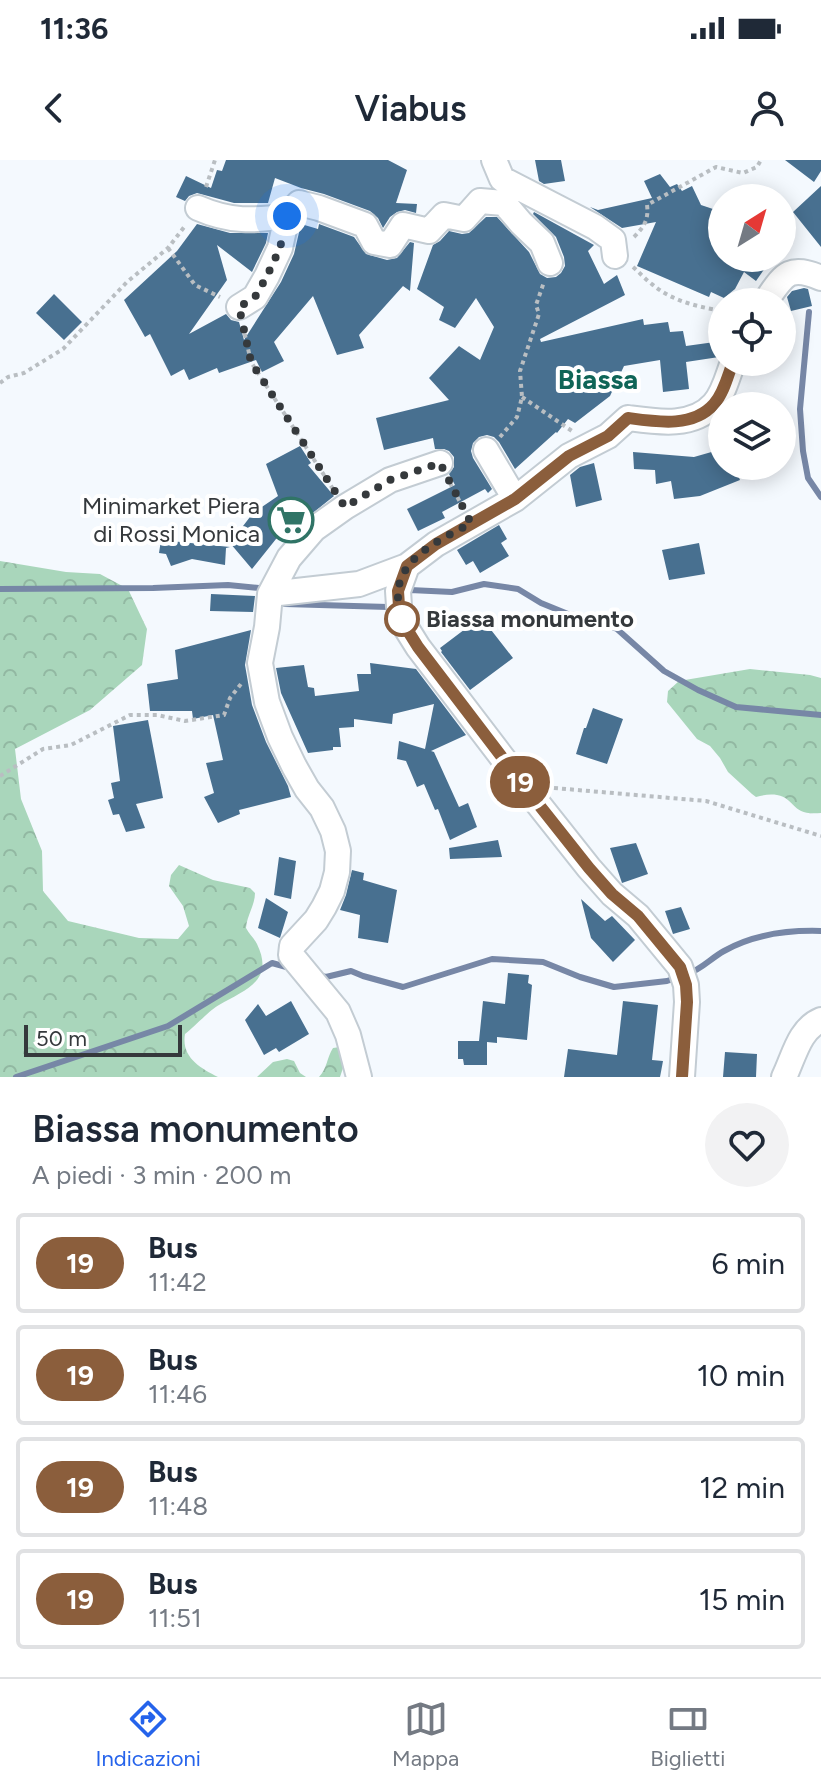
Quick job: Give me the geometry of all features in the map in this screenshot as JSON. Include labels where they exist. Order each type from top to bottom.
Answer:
[{"type":"street","points":[[494,160],[502,179],[595,227],[613,240],[615,256]]},
{"type":"street","points":[[239,307],[255,297],[280,248],[287,216],[299,203],[365,225],[374,242],[390,245],[403,225],[429,231],[444,215],[464,219],[480,201],[504,203],[542,243],[550,263]]},
{"type":"street","points":[[198,208],[225,218],[255,220],[287,216]]},
{"type":"street","points":[[776,288],[788,274],[797,270],[821,278]]},
{"type":"street","points":[[270,594],[359,584],[407,566],[428,549],[515,499],[569,456],[608,436],[628,418],[660,422],[693,419],[704,413],[715,403],[727,376]]},
{"type":"street","points":[[486,450],[515,499]]},
{"type":"street","points":[[353,1070],[348,1035],[338,1012],[291,955],[292,946],[316,920],[332,891],[338,851],[322,808],[307,789],[280,737],[267,702],[260,663],[270,594],[284,565],[300,543],[345,507],[390,480],[440,463]]},
{"type":"street","points":[[407,566],[398,591],[403,623],[418,647],[589,868],[612,894],[638,916],[680,967],[687,1002],[682,1077]]},
{"type":"street","points":[[784,1077],[805,1032],[810,1025],[821,1020]]},
{"type":"path","points":[[0,383],[8,377],[24,373],[63,349],[127,282],[168,248],[198,208],[215,160]]},
{"type":"path","points":[[708,308],[696,306],[654,286],[615,256],[643,228],[648,216],[647,205],[716,167],[743,173],[757,167],[761,160]]},
{"type":"path","points":[[168,248],[195,285],[239,307],[251,362],[345,507]]},
{"type":"path","points":[[486,450],[517,417],[522,397],[520,371],[539,314],[536,305],[550,263]]},
{"type":"path","points":[[522,397],[572,429],[569,456]]},
{"type":"path","points":[[440,463],[471,523]]},
{"type":"path","points":[[0,776],[43,749],[71,745],[130,715],[157,715],[185,721],[224,715],[239,685],[262,676]]},
{"type":"path","points":[[524,786],[706,801],[821,836]]},
{"type":"green space","points":[[0,561],[100,574],[128,589],[147,629],[142,665],[90,710],[15,749],[21,799],[42,851],[43,891],[68,921],[139,938],[178,939],[189,926],[183,906],[169,886],[171,875],[179,865],[213,880],[250,888],[255,893],[246,928],[262,957],[260,976],[247,989],[215,1007],[185,1034],[189,1055],[199,1066],[218,1077],[0,1077]]},
{"type":"green space","points":[[750,669],[821,678],[821,813],[799,810],[777,795],[756,797],[728,772],[710,746],[697,739],[667,702],[668,691],[679,681]]},
{"type":"green space","points":[[340,1047],[346,1059],[340,1077],[319,1077],[333,1048]]},
{"type":"green space","points":[[294,1061],[306,1077],[257,1077],[273,1062]]},
{"type":"building","points":[[226,160],[388,160],[407,170],[396,203],[417,204],[416,213],[405,210],[397,212],[383,228],[370,211],[275,178],[268,203],[234,203],[197,193],[185,201],[176,197],[186,176],[211,188],[217,170],[222,171]]},
{"type":"building","points":[[535,160],[561,160],[565,181],[544,184],[539,181]]},
{"type":"building","points":[[785,160],[821,160],[821,171],[814,182]]},
{"type":"building","points":[[660,174],[670,187],[677,184],[682,191],[692,186],[701,205],[708,207],[708,272],[744,272],[736,288],[708,288],[708,297],[637,266],[656,222],[622,228],[590,207],[598,210],[652,198],[644,181]]},
{"type":"building","points":[[821,186],[821,247],[796,216],[796,209]]},
{"type":"building","points":[[533,214],[594,245],[588,251],[604,284],[617,275],[625,295],[540,339],[541,342],[643,319],[644,325],[668,322],[670,332],[683,331],[686,346],[708,343],[708,359],[686,362],[689,389],[663,392],[660,360],[624,366],[610,396],[575,423],[568,419],[557,433],[515,469],[494,437],[479,437],[471,451],[492,489],[488,493],[485,489],[442,512],[445,518],[418,531],[407,509],[455,485],[449,474],[454,467],[454,457],[449,451],[435,449],[433,438],[384,450],[376,418],[449,400],[429,378],[459,346],[480,360],[494,327],[476,298],[455,328],[439,320],[444,307],[417,289],[433,245],[449,231],[469,233],[486,217],[497,217],[529,252],[540,274],[547,278],[556,277],[565,266],[564,257],[556,237]]},
{"type":"building","points":[[197,224],[230,233],[268,233],[252,272],[217,245],[227,280],[189,334],[226,314],[231,320],[239,322],[244,340],[281,282],[294,254],[301,224],[318,229],[319,224],[354,237],[366,254],[387,260],[397,258],[410,242],[414,243],[410,291],[403,286],[359,335],[364,348],[337,355],[313,296],[274,342],[284,361],[262,372],[256,360],[219,373],[217,368],[189,380],[184,369],[171,376],[150,334],[145,337],[124,300],[177,251]]},
{"type":"building","points":[[744,272],[762,272],[756,281]]},
{"type":"building","points":[[808,289],[812,306],[796,310],[796,290]]},
{"type":"building","points":[[54,294],[82,322],[64,340],[36,313]]},
{"type":"building","points":[[300,446],[311,463],[308,465],[334,496],[276,539],[252,569],[230,543],[253,513],[278,496],[266,464]]},
{"type":"building","points":[[633,452],[694,457],[708,453],[708,480],[740,480],[700,496],[674,499],[671,481],[656,484],[655,470],[634,469]]},
{"type":"building","points":[[594,463],[602,500],[576,507],[570,475],[580,467]]},
{"type":"building","points":[[499,525],[507,539],[501,543],[509,556],[480,573],[473,561],[466,565],[457,550]]},
{"type":"building","points":[[161,540],[230,547],[226,548],[225,565],[192,559],[171,566],[166,554],[159,553]]},
{"type":"building","points":[[699,543],[705,574],[669,580],[662,550]]},
{"type":"building","points":[[211,594],[255,596],[253,612],[210,611]]},
{"type":"building","points":[[481,617],[513,658],[470,690],[440,648]]},
{"type":"building","points":[[251,630],[245,665],[252,705],[291,797],[239,810],[240,814],[218,823],[204,797],[214,793],[206,763],[223,760],[213,715],[193,719],[192,711],[150,711],[147,684],[178,679],[175,650]]},
{"type":"building","points":[[370,663],[416,669],[466,735],[431,751],[459,807],[468,803],[477,827],[450,840],[424,784],[417,787],[406,761],[397,759],[399,741],[425,749],[434,704],[393,714],[392,724],[354,719],[354,727],[339,728],[341,747],[308,753],[281,693],[276,668],[304,665],[308,687],[314,688],[315,696],[359,691],[357,674],[371,674]]},
{"type":"building","points":[[593,708],[623,719],[607,764],[576,754]]},
{"type":"building","points":[[148,720],[163,798],[136,804],[145,828],[126,832],[119,814],[113,815],[108,800],[114,798],[111,783],[120,781],[113,726]]},
{"type":"building","points":[[498,840],[502,857],[450,859],[449,848]]},
{"type":"building","points":[[636,843],[648,874],[622,883],[610,848]]},
{"type":"building","points":[[279,857],[296,861],[291,899],[274,895]]},
{"type":"building","points":[[352,870],[364,873],[363,880],[397,890],[388,943],[358,938],[360,915],[340,910]]},
{"type":"building","points":[[266,898],[288,912],[280,938],[258,928]]},
{"type":"building","points":[[581,899],[605,921],[612,916],[635,940],[613,962],[591,938]]},
{"type":"building","points":[[681,907],[690,929],[673,934],[665,911]]},
{"type":"building","points":[[508,973],[529,975],[528,983],[532,985],[527,1040],[497,1037],[497,1043],[487,1042],[487,1065],[464,1065],[463,1059],[458,1059],[458,1041],[479,1041],[483,1001],[505,1004]]},
{"type":"building","points":[[291,1001],[309,1034],[279,1052],[276,1048],[264,1055],[245,1020],[258,1004],[266,1016]]},
{"type":"building","points":[[623,1001],[658,1005],[652,1060],[663,1061],[660,1077],[564,1077],[568,1049],[617,1055]]},
{"type":"building","points":[[725,1052],[757,1054],[756,1077],[723,1077]]},
{"type":"waterway","points":[[809,312],[800,409],[808,478],[821,497]]},
{"type":"waterway","points":[[408,592],[452,592],[484,584],[518,589],[568,614],[592,618],[617,629],[664,671],[736,707],[821,715]]},
{"type":"waterway","points":[[0,589],[228,585],[259,588]]},
{"type":"waterway","points":[[285,604],[388,607]]},
{"type":"waterway","points":[[687,974],[724,951],[759,937],[784,932],[821,931]]},
{"type":"waterway","points":[[317,975],[326,977],[351,971],[403,987],[492,959],[543,962],[614,987],[676,978]]},
{"type":"waterway","points":[[16,1077],[168,1026],[272,963],[290,968]]},
{"type":"bus line","name":"19","points":[[682,1077],[687,1002],[680,967],[638,916],[612,894],[589,868],[418,647],[403,623],[398,591],[407,566],[420,554],[515,499],[569,456],[608,436],[628,418],[660,422],[693,419],[715,403],[728,376]]},
{"type":"place","name":"Minimarket Piera di Rossi Monica","points":[[291,520]]},
{"type":"place","name":"Biassa monumento","points":[[402,619]]},
{"type":"district","name":"Biassa","points":[[598,379]]},
{"type":"route","points":[[287,216],[280,248],[267,276],[255,297],[239,307],[251,362],[345,507],[390,480],[440,463],[471,523],[420,554],[407,566],[398,591],[403,623],[402,619]]}]
